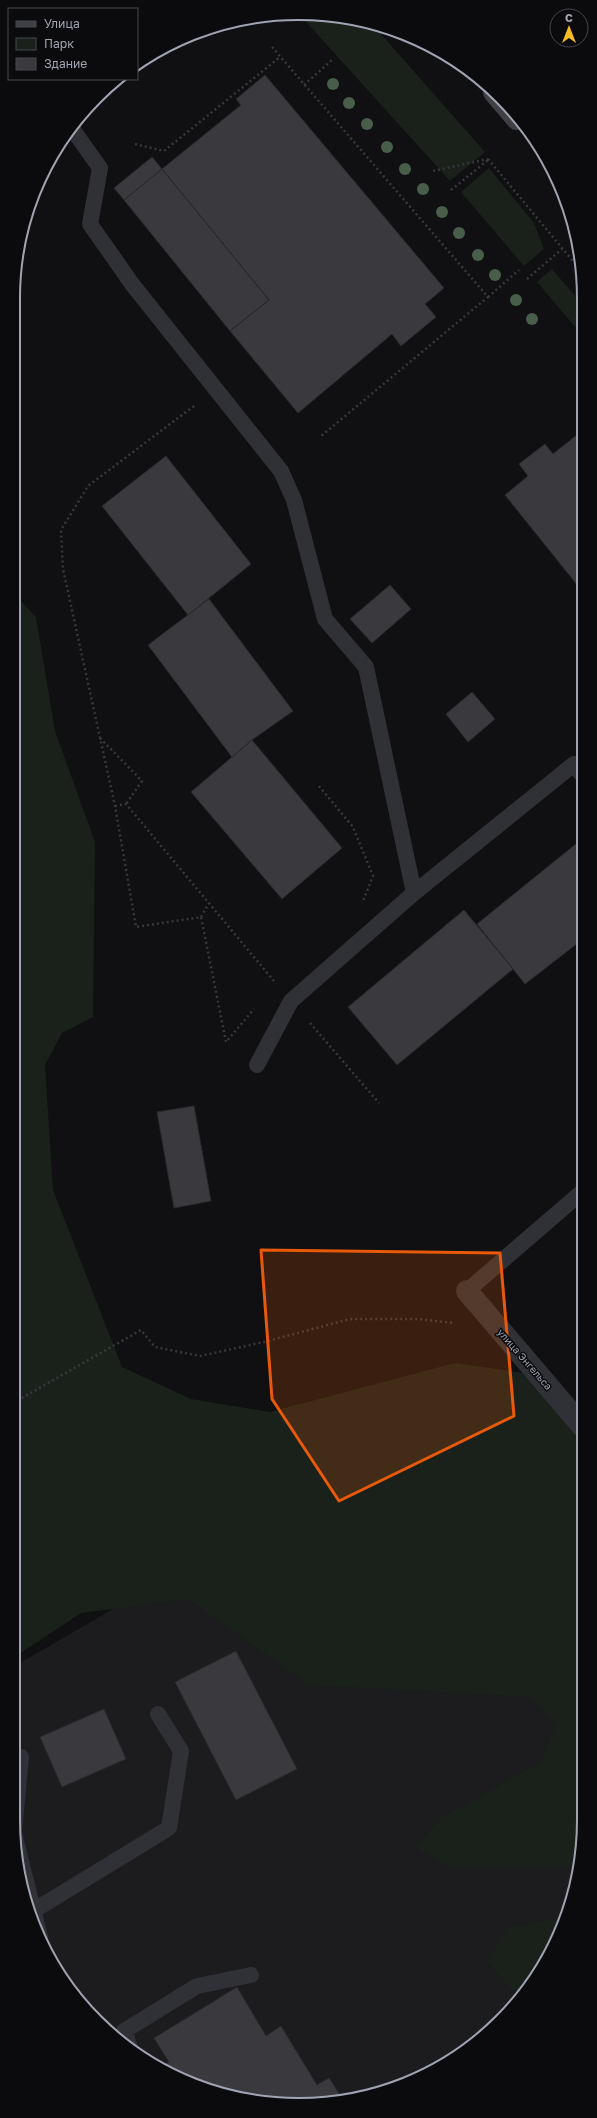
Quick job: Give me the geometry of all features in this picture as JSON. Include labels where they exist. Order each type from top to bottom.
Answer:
[{"type":"street","name":"улица Энгельса","points":[[467,1291],[577,1420]]},
{"type":"lane","points":[[76,131],[100,168],[90,224],[132,284],[281,471],[294,500],[325,618],[366,667],[414,893]]},
{"type":"lane","points":[[257,1065],[291,1001],[414,893],[574,764],[577,768]]},
{"type":"lane","points":[[467,1291],[577,1196]]},
{"type":"lane","points":[[35,1910],[169,1828],[181,1751],[158,1714]]},
{"type":"lane","points":[[20,1768],[21,1757]]},
{"type":"lane","points":[[127,2038],[124,2032],[197,1986],[251,1975]]},
{"type":"path","points":[[272,47],[488,297]]},
{"type":"path","points":[[135,144],[164,151],[280,57]]},
{"type":"path","points":[[304,85],[333,59]]},
{"type":"path","points":[[433,171],[488,160]]},
{"type":"path","points":[[451,190],[488,160]]},
{"type":"path","points":[[488,160],[575,264]]},
{"type":"path","points":[[527,279],[562,249]]},
{"type":"path","points":[[320,437],[519,270]]},
{"type":"path","points":[[201,917],[136,927],[114,806],[64,569],[62,530],[88,486],[216,390]]},
{"type":"path","points":[[100,738],[142,781],[126,804],[114,806]]},
{"type":"path","points":[[319,786],[354,827],[373,876],[363,900],[358,906]]},
{"type":"path","points":[[126,804],[291,1001],[380,1103]]},
{"type":"path","points":[[209,903],[201,917],[226,1042],[256,1007]]},
{"type":"path","points":[[20,1399],[141,1330],[155,1347],[200,1356],[264,1342],[350,1318],[418,1318],[498,1328]]},
{"type":"highlighted area","points":[[261,1250],[500,1253],[514,1416],[339,1501],[272,1399]]},
{"type":"shaded area","points":[[492,1389],[577,1786],[575,1856],[572,1874],[568,1892],[556,1926],[540,1959],[508,2003],[482,2029],[468,2040],[438,2061],[405,2077],[371,2089],[335,2096],[298,2098],[262,2096],[226,2089],[192,2077],[159,2061],[115,2029],[89,2003],[78,1989],[57,1959],[41,1926],[29,1892],[22,1856],[20,1820],[20,1663]]},
{"type":"green space","points":[[305,20],[335,22],[379,32],[485,152],[450,181]]},
{"type":"green space","points":[[489,168],[534,223],[544,249],[524,266],[461,192]]},
{"type":"green space","points":[[552,269],[577,298],[577,329],[537,282]]},
{"type":"green space","points":[[20,600],[36,617],[55,731],[95,842],[93,1017],[62,1033],[45,1065],[53,1190],[122,1367],[191,1399],[270,1412],[455,1363],[530,1374],[577,1422],[577,1820],[573,1867],[449,1867],[415,1847],[442,1817],[540,1763],[555,1726],[532,1697],[309,1685],[188,1599],[81,1613],[20,1653]]},
{"type":"green space","points":[[559,1918],[540,1959],[517,1991],[512,1990],[487,1962],[507,1928]]},
{"type":"building","points":[[265,75],[444,288],[425,304],[436,317],[401,346],[392,334],[298,413],[230,331],[269,300],[162,169],[241,105],[236,99]]},
{"type":"building","points":[[152,157],[162,169],[124,200],[114,188]]},
{"type":"building","points":[[162,169],[269,300],[230,331],[124,200]]},
{"type":"building","points":[[577,435],[577,585],[505,495],[528,476],[519,464],[545,444],[553,454]]},
{"type":"building","points":[[166,456],[251,564],[188,615],[102,506]]},
{"type":"building","points":[[390,585],[411,609],[372,643],[350,619]]},
{"type":"building","points":[[209,599],[293,711],[252,740],[232,757],[148,645]]},
{"type":"building","points":[[472,692],[495,719],[468,742],[446,714]]},
{"type":"building","points":[[252,740],[342,848],[282,899],[191,792]]},
{"type":"building","points":[[577,843],[577,944],[525,984],[477,924]]},
{"type":"building","points":[[464,910],[513,969],[397,1065],[348,1007]]},
{"type":"building","points":[[194,1106],[211,1201],[174,1208],[157,1112]]},
{"type":"building","points":[[236,1651],[297,1769],[236,1800],[175,1682]]},
{"type":"building","points":[[104,1709],[126,1759],[62,1787],[40,1737]]},
{"type":"building","points":[[237,1987],[266,2036],[281,2026],[317,2085],[329,2078],[340,2095],[298,2098],[262,2096],[226,2089],[192,2077],[165,2064],[169,2062],[154,2038]]}]
